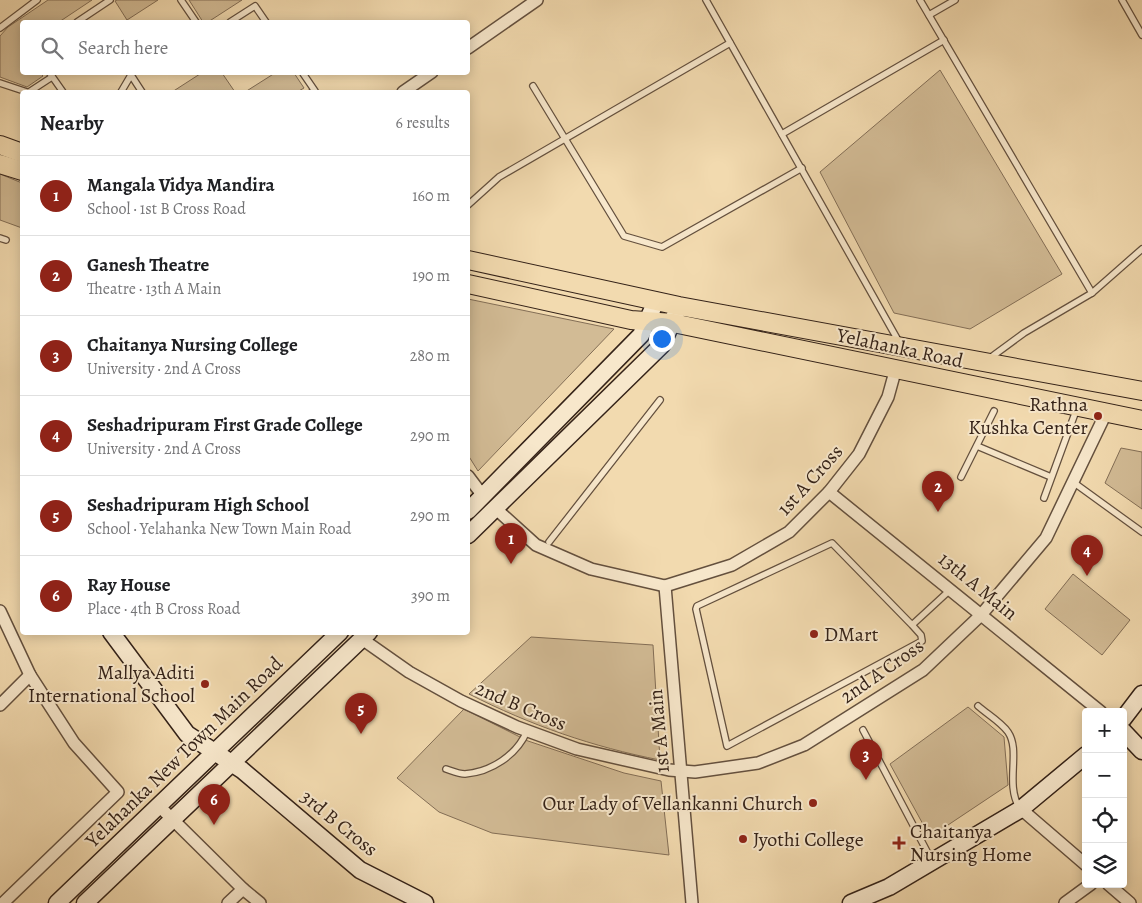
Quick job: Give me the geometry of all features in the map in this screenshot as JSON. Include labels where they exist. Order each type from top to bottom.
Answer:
[{"type":"main road","points":[[0,146],[20,152]]},
{"type":"main road","points":[[0,164],[20,170]]},
{"type":"main road","name":"Yelahanka Road","points":[[470,260],[679,306],[1142,391]]},
{"type":"main road","name":"Yelahanka Road","points":[[470,284],[631,320],[673,323],[1142,420]]},
{"type":"main road","points":[[470,509],[639,338],[649,320],[656,301]]},
{"type":"main road","points":[[470,533],[662,345],[679,306]]},
{"type":"main road","points":[[113,635],[187,734],[197,769]]},
{"type":"main road","name":"Yelahanka New Town Main Road","points":[[57,903],[337,635]]},
{"type":"main road","name":"Yelahanka New Town Main Road","points":[[85,903],[366,636]]},
{"type":"main road","points":[[1127,714],[1142,694]]},
{"type":"main road","name":"3rd B Cross","points":[[187,734],[233,764],[360,870],[420,902]]},
{"type":"main road","points":[[1127,735],[1142,751]]},
{"type":"main road","points":[[851,903],[889,887],[1020,809],[1082,758]]},
{"type":"street","points":[[470,47],[536,0]]},
{"type":"street","points":[[406,90],[428,75]]},
{"type":"street","name":"1st A Cross","points":[[665,586],[732,566],[789,532],[829,492],[859,454],[892,386],[896,368]]},
{"type":"street","name":"2nd A Cross","points":[[681,771],[695,772],[758,763],[804,745],[923,670],[981,615],[1046,538],[1106,413]]},
{"type":"street","points":[[470,479],[483,496]]},
{"type":"street","name":"13th A Main","points":[[829,492],[1096,708]]},
{"type":"street","points":[[495,508],[536,545],[591,569],[665,586]]},
{"type":"street","name":"1st A Main","points":[[665,586],[692,903]]},
{"type":"street","points":[[0,611],[30,675],[74,743],[118,792],[3,903]]},
{"type":"street","name":"2nd B Cross","points":[[366,636],[434,687],[527,731],[607,757],[681,771]]},
{"type":"street","points":[[0,705],[30,675]]},
{"type":"street","points":[[159,806],[243,889],[260,903]]},
{"type":"street","points":[[1020,809],[1082,862]]},
{"type":"street","points":[[1065,903],[1086,888]]},
{"type":"street","points":[[1113,888],[1130,903]]},
{"type":"street","points":[[228,903],[243,889]]},
{"type":"lane","points":[[0,28],[37,0]]},
{"type":"lane","points":[[80,20],[110,0]]},
{"type":"lane","points":[[181,0],[195,20]]},
{"type":"lane","points":[[706,0],[902,348]]},
{"type":"lane","points":[[920,0],[1092,293]]},
{"type":"lane","points":[[929,15],[955,0]]},
{"type":"lane","points":[[1122,0],[1142,35]]},
{"type":"lane","points":[[233,20],[255,6],[265,20]]},
{"type":"lane","points":[[782,134],[944,40]]},
{"type":"lane","points":[[470,203],[500,177],[730,43]]},
{"type":"lane","points":[[31,90],[51,75],[62,90]]},
{"type":"lane","points":[[122,90],[131,75],[141,90]]},
{"type":"lane","points":[[304,75],[314,90]]},
{"type":"lane","points":[[0,83],[22,90]]},
{"type":"lane","points":[[533,86],[624,236],[662,247],[802,168]]},
{"type":"lane","points":[[984,363],[1024,333],[1092,293],[1142,248]]},
{"type":"lane","points":[[549,542],[660,400]]},
{"type":"lane","points":[[1044,498],[1078,407]]},
{"type":"lane","points":[[961,477],[994,412]]},
{"type":"lane","points":[[978,446],[1052,477]]},
{"type":"lane","points":[[1073,481],[1142,532]]},
{"type":"lane","points":[[832,543],[912,625],[921,635],[922,641],[727,746],[696,609],[697,606],[832,543]]},
{"type":"lane","points":[[912,625],[950,590]]},
{"type":"lane","points":[[978,706],[1008,731],[1012,740],[1012,796],[1020,809]]},
{"type":"lane","points":[[862,730],[932,861]]},
{"type":"lane","points":[[446,769],[464,774],[482,770],[503,761],[515,751],[527,731]]},
{"type":"shaded area","points":[[48,0],[92,0],[62,20],[20,20],[20,75],[43,76],[27,87],[0,77],[0,36],[8,27]]},
{"type":"shaded area","points":[[158,0],[127,20],[115,1]]},
{"type":"shaded area","points":[[189,0],[242,0],[211,20],[202,20]]},
{"type":"shaded area","points":[[940,70],[1062,274],[970,329],[894,313],[820,172]]},
{"type":"shaded area","points":[[198,75],[223,75],[234,90],[175,90]]},
{"type":"shaded area","points":[[272,75],[295,75],[304,88],[300,90],[248,90]]},
{"type":"shaded area","points":[[0,174],[20,182],[20,227],[0,220]]},
{"type":"shaded area","points":[[470,299],[614,329],[478,471],[470,458]]},
{"type":"shaded area","points":[[1121,448],[1142,452],[1142,509],[1105,483]]},
{"type":"shaded area","points":[[1073,574],[1130,620],[1102,655],[1045,609]]},
{"type":"shaded area","points":[[531,637],[653,645],[660,760],[610,749],[562,734],[515,716],[469,694]]},
{"type":"shaded area","points":[[968,707],[1004,737],[1008,785],[930,837],[890,764]]},
{"type":"shaded area","points":[[464,709],[528,741],[624,773],[661,781],[669,855],[492,833],[439,812],[397,778]]},
{"type":"place","name":"Rathna Kushka Center","points":[[1098,416]]},
{"type":"place","name":"Ganesh Theatre","points":[[938,512]]},
{"type":"place","name":"Mangala Vidya Mandira","points":[[511,564]]},
{"type":"place","name":"Seshadripuram First Grade College","points":[[1087,576]]},
{"type":"place","name":"DMart","points":[[814,634]]},
{"type":"place","name":"Mallya Aditi International School","points":[[205,684]]},
{"type":"place","name":"Seshadripuram High School","points":[[361,734]]},
{"type":"place","name":"Chaitanya Nursing College","points":[[866,780]]},
{"type":"place","name":"Our Lady of Vellankanni Church","points":[[813,803]]},
{"type":"place","name":"Ray House","points":[[214,825]]},
{"type":"place","name":"Jyothi College","points":[[743,839]]},
{"type":"place","name":"Chaitanya Nursing Home","points":[[899,843]]}]
